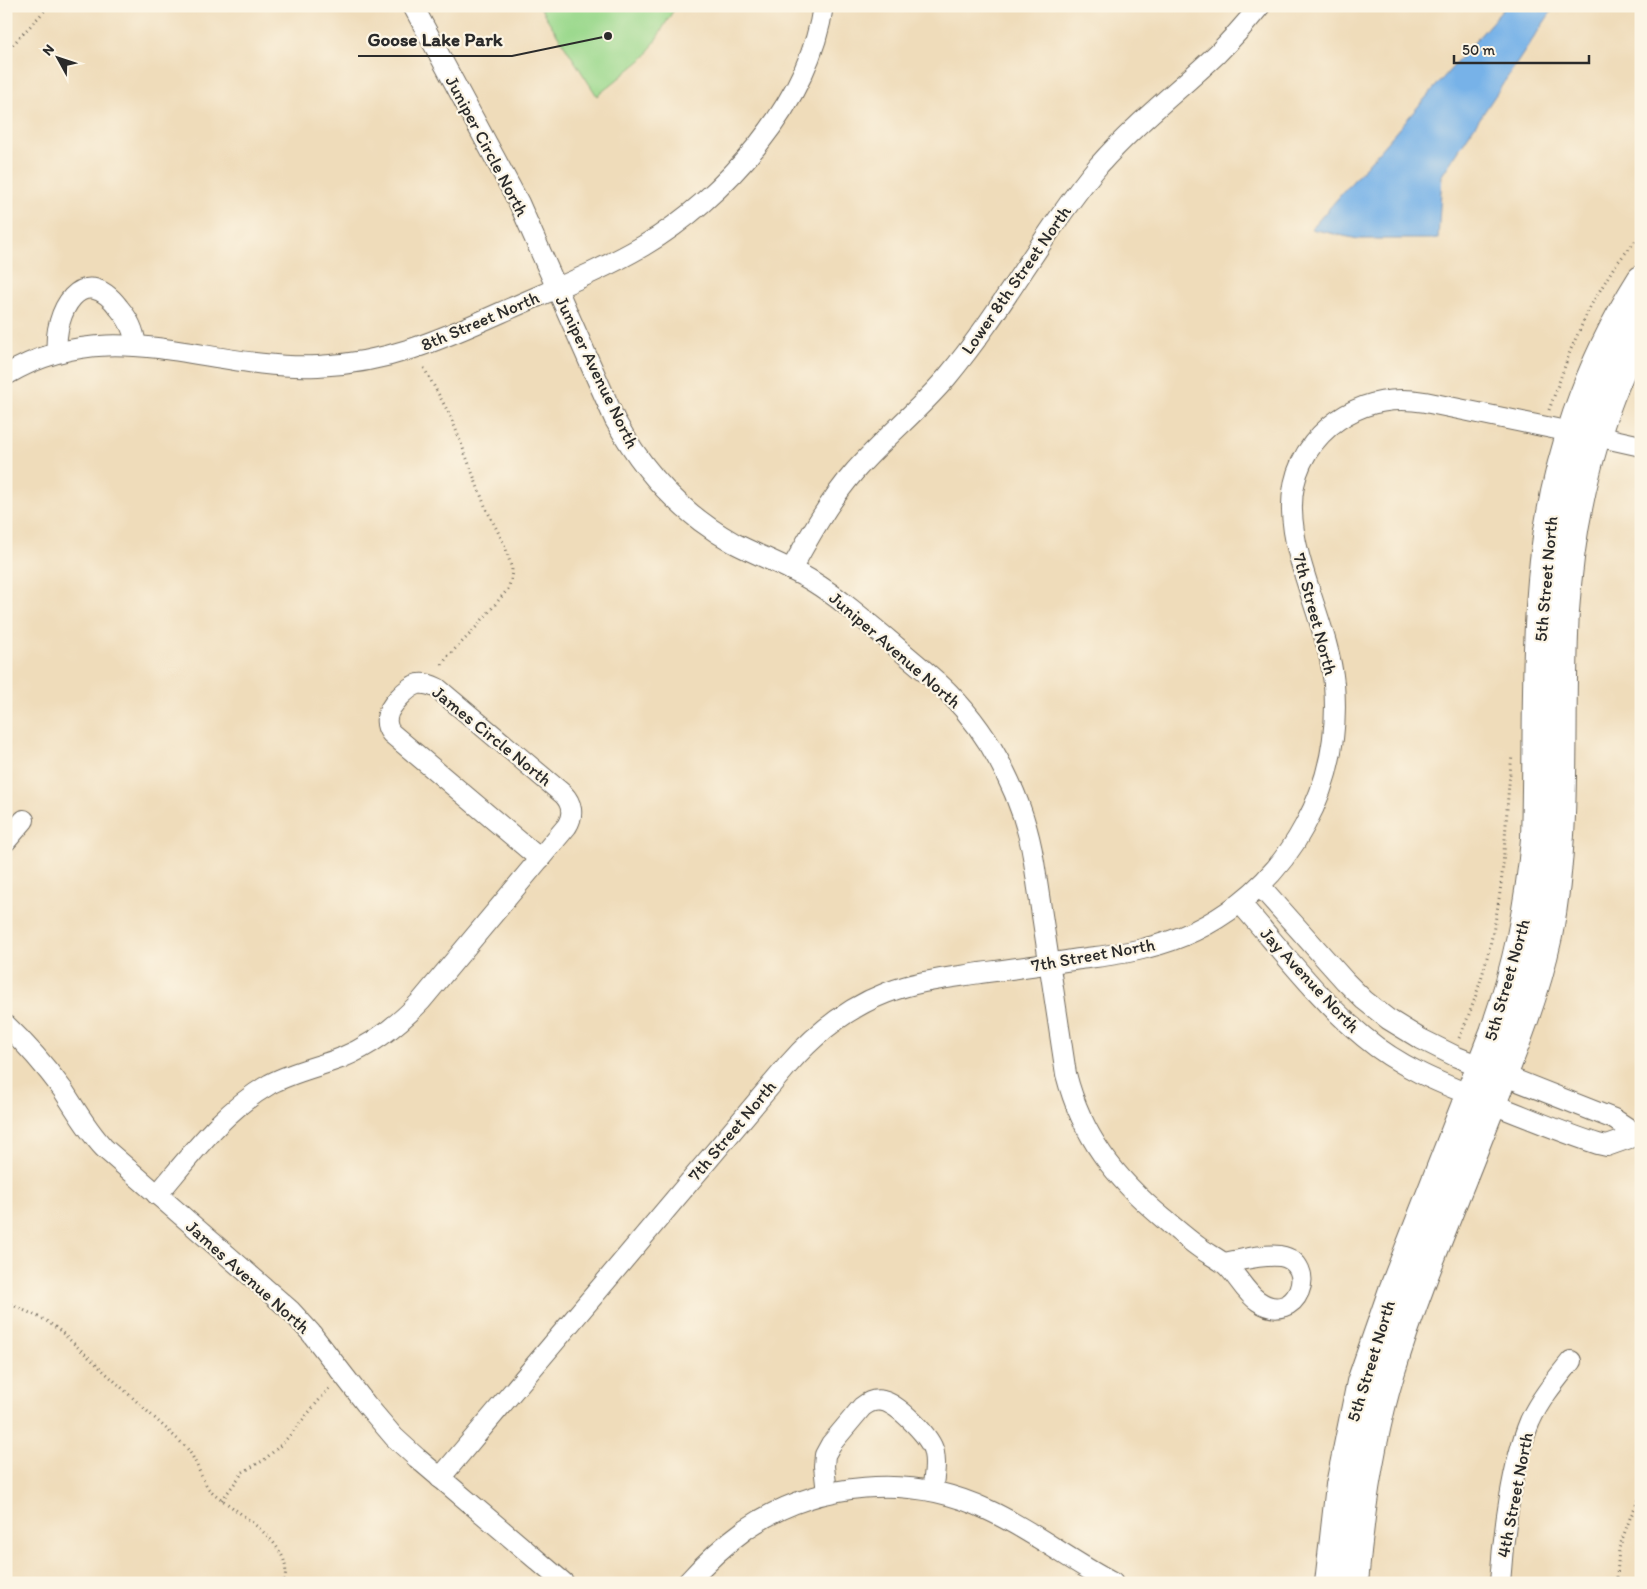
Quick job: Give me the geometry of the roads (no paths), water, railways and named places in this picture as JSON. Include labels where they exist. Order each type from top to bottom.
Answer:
[{"type":"street","name":"Juniper Circle North","points":[[413,6],[519,203],[556,288]]},
{"type":"street","name":"8th Street North","points":[[6,376],[35,360],[57,352],[103,345],[136,346],[273,364],[315,366],[356,363],[390,356],[424,345],[619,260],[657,237],[692,212],[737,168],[770,128],[794,92],[812,52],[823,6]]},
{"type":"street","name":"Lower 8th Street North","points":[[791,570],[812,531],[836,494],[864,461],[921,407],[954,368],[1089,177],[1128,134],[1217,53],[1260,6]]},
{"type":"street","name":"5th Street North","points":[[1329,1583],[1340,1484],[1361,1382],[1393,1290],[1481,1099],[1492,1071],[1525,1018],[1535,989],[1554,900],[1560,829],[1565,623],[1568,573],[1577,512],[1584,434],[1582,401],[1610,336],[1641,280]]},
{"type":"street","points":[[57,352],[57,330],[69,302],[76,294],[88,288],[102,290],[116,302],[132,325],[136,346]]},
{"type":"street","name":"Juniper Avenue North","points":[[556,288],[615,420],[631,447],[655,480],[682,506],[713,530],[743,548],[791,570],[824,588],[846,604],[938,683],[962,707],[990,746],[1013,789],[1029,836],[1066,1074],[1076,1107],[1090,1135],[1114,1172],[1142,1201],[1191,1242],[1224,1263]]},
{"type":"street","name":"5th Street North","points":[[1584,434],[1621,370],[1641,330]]},
{"type":"street","name":"7th Street North","points":[[440,1478],[788,1065],[824,1029],[865,1003],[904,987],[938,980],[1126,952],[1163,943],[1204,926],[1240,903],[1260,886],[1291,849],[1311,814],[1325,778],[1333,735],[1335,704],[1331,668],[1296,543],[1291,518],[1291,502],[1301,465],[1312,446],[1330,427],[1351,412],[1372,403],[1400,399],[1425,402],[1641,446]]},
{"type":"street","name":"James Circle North","points":[[157,1195],[218,1124],[248,1098],[289,1075],[354,1052],[380,1037],[401,1020],[421,1001],[540,860],[569,823],[571,810],[567,798],[437,688],[422,684],[409,688],[389,712],[387,724],[391,733],[540,860]]},
{"type":"street","points":[[6,841],[24,820]]},
{"type":"street","name":"Jay Avenue North","points":[[1260,886],[1336,971],[1364,1000],[1388,1019],[1445,1052],[1614,1119],[1639,1135]]},
{"type":"street","name":"Jay Avenue North","points":[[1240,903],[1329,1005],[1364,1037],[1394,1060],[1418,1074],[1575,1136],[1607,1146],[1639,1135]]},
{"type":"street","name":"James Avenue North","points":[[6,1025],[33,1053],[55,1080],[97,1141],[290,1310],[317,1340],[384,1427],[405,1448],[564,1583]]},
{"type":"street","name":"5th Street North","points":[[1354,1583],[1364,1492],[1390,1372],[1481,1099]]},
{"type":"street","name":"4th Street North","points":[[1500,1583],[1510,1500],[1520,1450],[1530,1421],[1542,1398],[1570,1361]]},
{"type":"street","points":[[827,1493],[824,1466],[827,1451],[862,1407],[878,1400],[894,1406],[919,1428],[928,1439],[933,1448],[935,1459],[932,1491]]},
{"type":"street","points":[[687,1583],[723,1547],[755,1524],[786,1507],[827,1493],[877,1487],[932,1491],[969,1502],[997,1514],[1112,1583]]},
{"type":"water","points":[[1506,6],[1555,6],[1442,175],[1438,239],[1358,239],[1311,229]]},
{"type":"place","name":"Goose Lake Park","points":[[608,36]]}]
